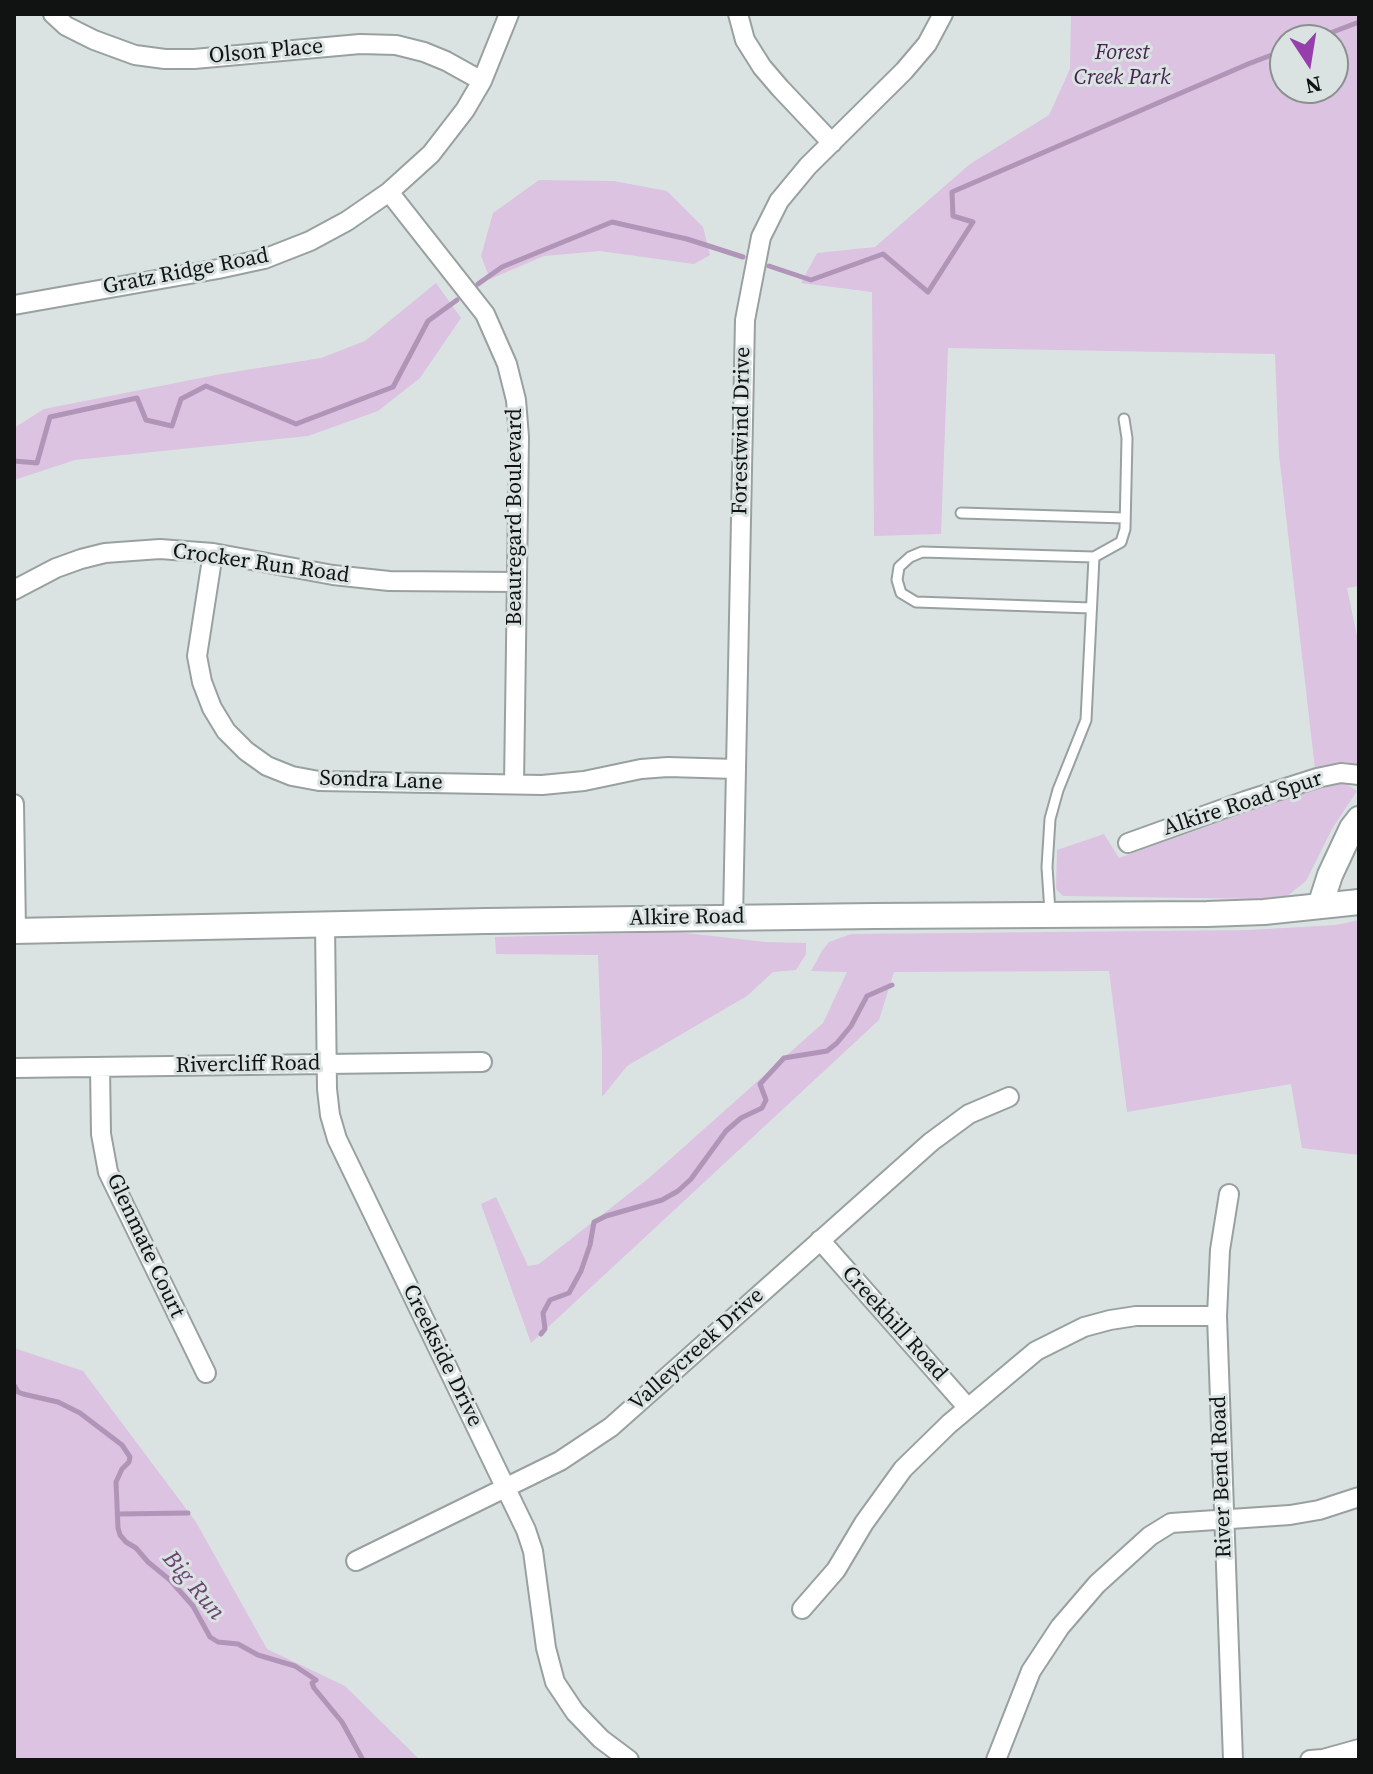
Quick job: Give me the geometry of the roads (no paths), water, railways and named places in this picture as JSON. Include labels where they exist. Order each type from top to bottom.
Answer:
[{"type":"main road","points":[[1320,906],[1330,875],[1359,819]]},
{"type":"main road","name":"Alkire Road","points":[[15,931],[733,918],[1207,914],[1264,912],[1359,902]]},
{"type":"street","name":"Olson Place","points":[[53,14],[66,26],[135,55],[194,59],[360,44],[396,45],[424,52],[482,81]]},
{"type":"street","name":"Gratz Ridge Road","points":[[14,305],[264,259],[310,241],[347,221],[389,192],[431,154],[465,110],[482,81],[509,14]]},
{"type":"street","points":[[738,14],[745,40],[762,67],[832,143]]},
{"type":"street","name":"Forestwind Drive","points":[[733,918],[745,320],[761,237],[779,201],[808,166],[927,44],[943,14]]},
{"type":"street","name":"Beauregard Boulevard","points":[[389,192],[485,314],[507,364],[516,400],[519,437],[514,784]]},
{"type":"street","name":"Crocker Run Road","points":[[14,590],[81,559],[105,553],[160,549],[213,553],[333,575],[389,581],[516,582]]},
{"type":"street","name":"Sondra Lane","points":[[213,553],[197,656],[202,682],[212,708],[226,731],[267,766],[292,776],[319,781],[542,785],[668,767],[736,769]]},
{"type":"street","name":"Alkire Road Spur","points":[[1128,843],[1317,778],[1341,773],[1359,775]]},
{"type":"street","points":[[14,804],[15,931]]},
{"type":"street","name":"Creekside Drive","points":[[325,924],[327,1089],[333,1128],[526,1530],[533,1551],[546,1648],[555,1682],[575,1712],[601,1739],[629,1760]]},
{"type":"street","name":"Rivercliff Road","points":[[14,1068],[482,1062]]},
{"type":"street","name":"Glenmate Court","points":[[100,1067],[101,1134],[108,1172],[206,1373]]},
{"type":"street","name":"Valleycreek Drive","points":[[356,1561],[560,1461],[611,1427],[931,1142],[969,1114],[1009,1097]]},
{"type":"street","name":"River Bend Road","points":[[1229,1194],[1220,1250],[1217,1316],[1233,1760]]},
{"type":"street","name":"Creekhill Road","points":[[820,1240],[968,1408]]},
{"type":"street","points":[[802,1609],[836,1570],[864,1523],[903,1469],[968,1408],[1036,1351],[1084,1327],[1110,1320],[1136,1316],[1217,1316]]},
{"type":"street","points":[[996,1760],[1031,1671],[1060,1627],[1097,1584],[1150,1536],[1171,1523],[1319,1510],[1359,1497]]},
{"type":"street","points":[[1310,1760],[1359,1749]]},
{"type":"lane","points":[[1091,608],[916,602],[901,593],[897,580],[899,567],[922,552],[1094,557],[1121,542],[1125,529],[1127,438],[1124,419]]},
{"type":"lane","points":[[961,513],[1125,518]]},
{"type":"lane","points":[[1050,916],[1047,867],[1050,819],[1086,720],[1094,557]]},
{"type":"waterway","points":[[1349,26],[1359,22]]},
{"type":"waterway","points":[[769,266],[811,280],[883,254],[928,292],[973,222],[953,216],[952,192],[1269,56]]},
{"type":"waterway","points":[[478,284],[502,267],[612,222],[687,239],[743,257]]},
{"type":"waterway","points":[[14,461],[37,463],[50,417],[137,398],[146,420],[172,426],[181,399],[206,386],[296,424],[393,387],[428,321],[457,300]]},
{"type":"waterway","points":[[541,1334],[545,1329],[543,1313],[550,1300],[569,1293],[581,1271],[594,1222],[662,1200],[678,1191],[691,1179],[726,1131],[741,1118],[762,1108],[766,1100],[760,1084],[784,1058],[827,1051],[851,1026],[867,996],[892,985]]},
{"type":"waterway","name":"Big Run","points":[[14,1385],[18,1392],[58,1402],[80,1413],[122,1445],[130,1457],[116,1482],[120,1535],[170,1580],[193,1606],[210,1637],[218,1642],[238,1644],[258,1655],[295,1666],[316,1680],[312,1683],[314,1688],[342,1722],[363,1760]]},
{"type":"waterway","points":[[119,1514],[188,1513]]},
{"type":"park label","name":"Forest Creek Park","points":[[1122,66]]}]
